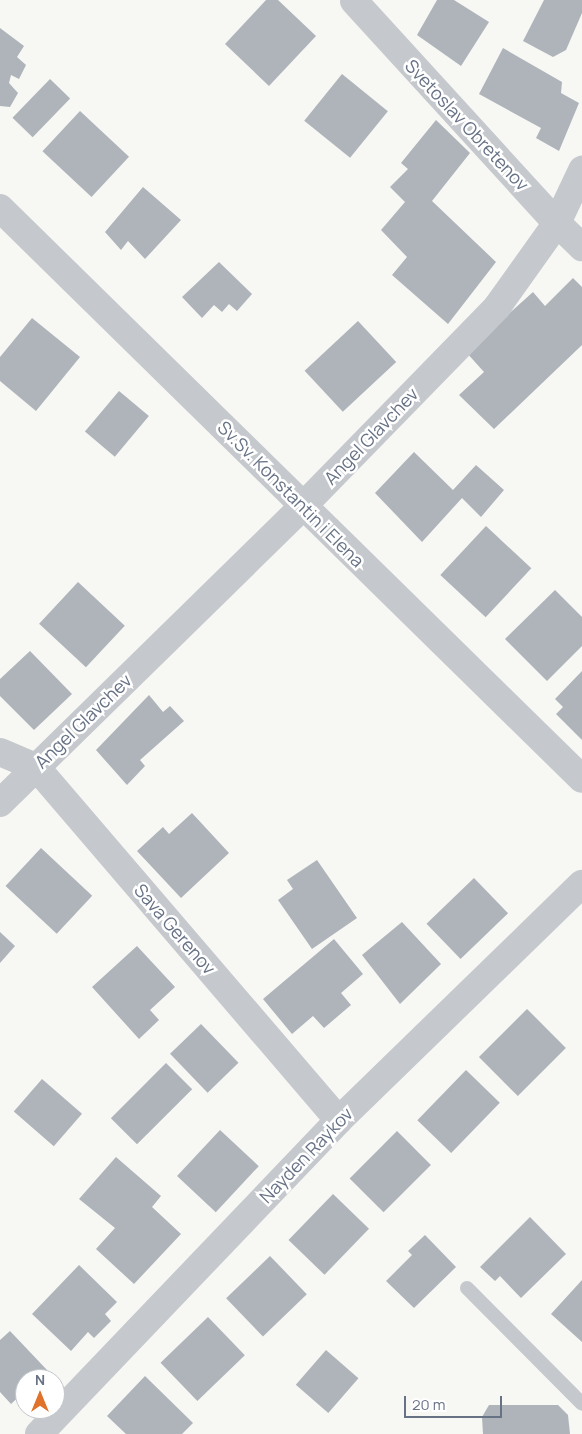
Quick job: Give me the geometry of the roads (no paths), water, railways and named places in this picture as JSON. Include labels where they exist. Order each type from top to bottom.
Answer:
[{"type":"street","name":"Svetoslav Obretenov","points":[[354,1],[557,223],[582,247]]},
{"type":"street","name":"Angel Glavchev","points":[[0,803],[303,506],[497,306],[557,223],[582,170]]},
{"type":"street","name":"Sv.Sv. Konstantin i Elena","points":[[0,208],[582,779]]},
{"type":"street","name":"Sava Gerenov","points":[[0,752],[36,767],[339,1120]]},
{"type":"street","name":"Nayden Raykov","points":[[44,1432],[339,1120],[582,884]]},
{"type":"lane","points":[[467,1288],[582,1404]]}]
